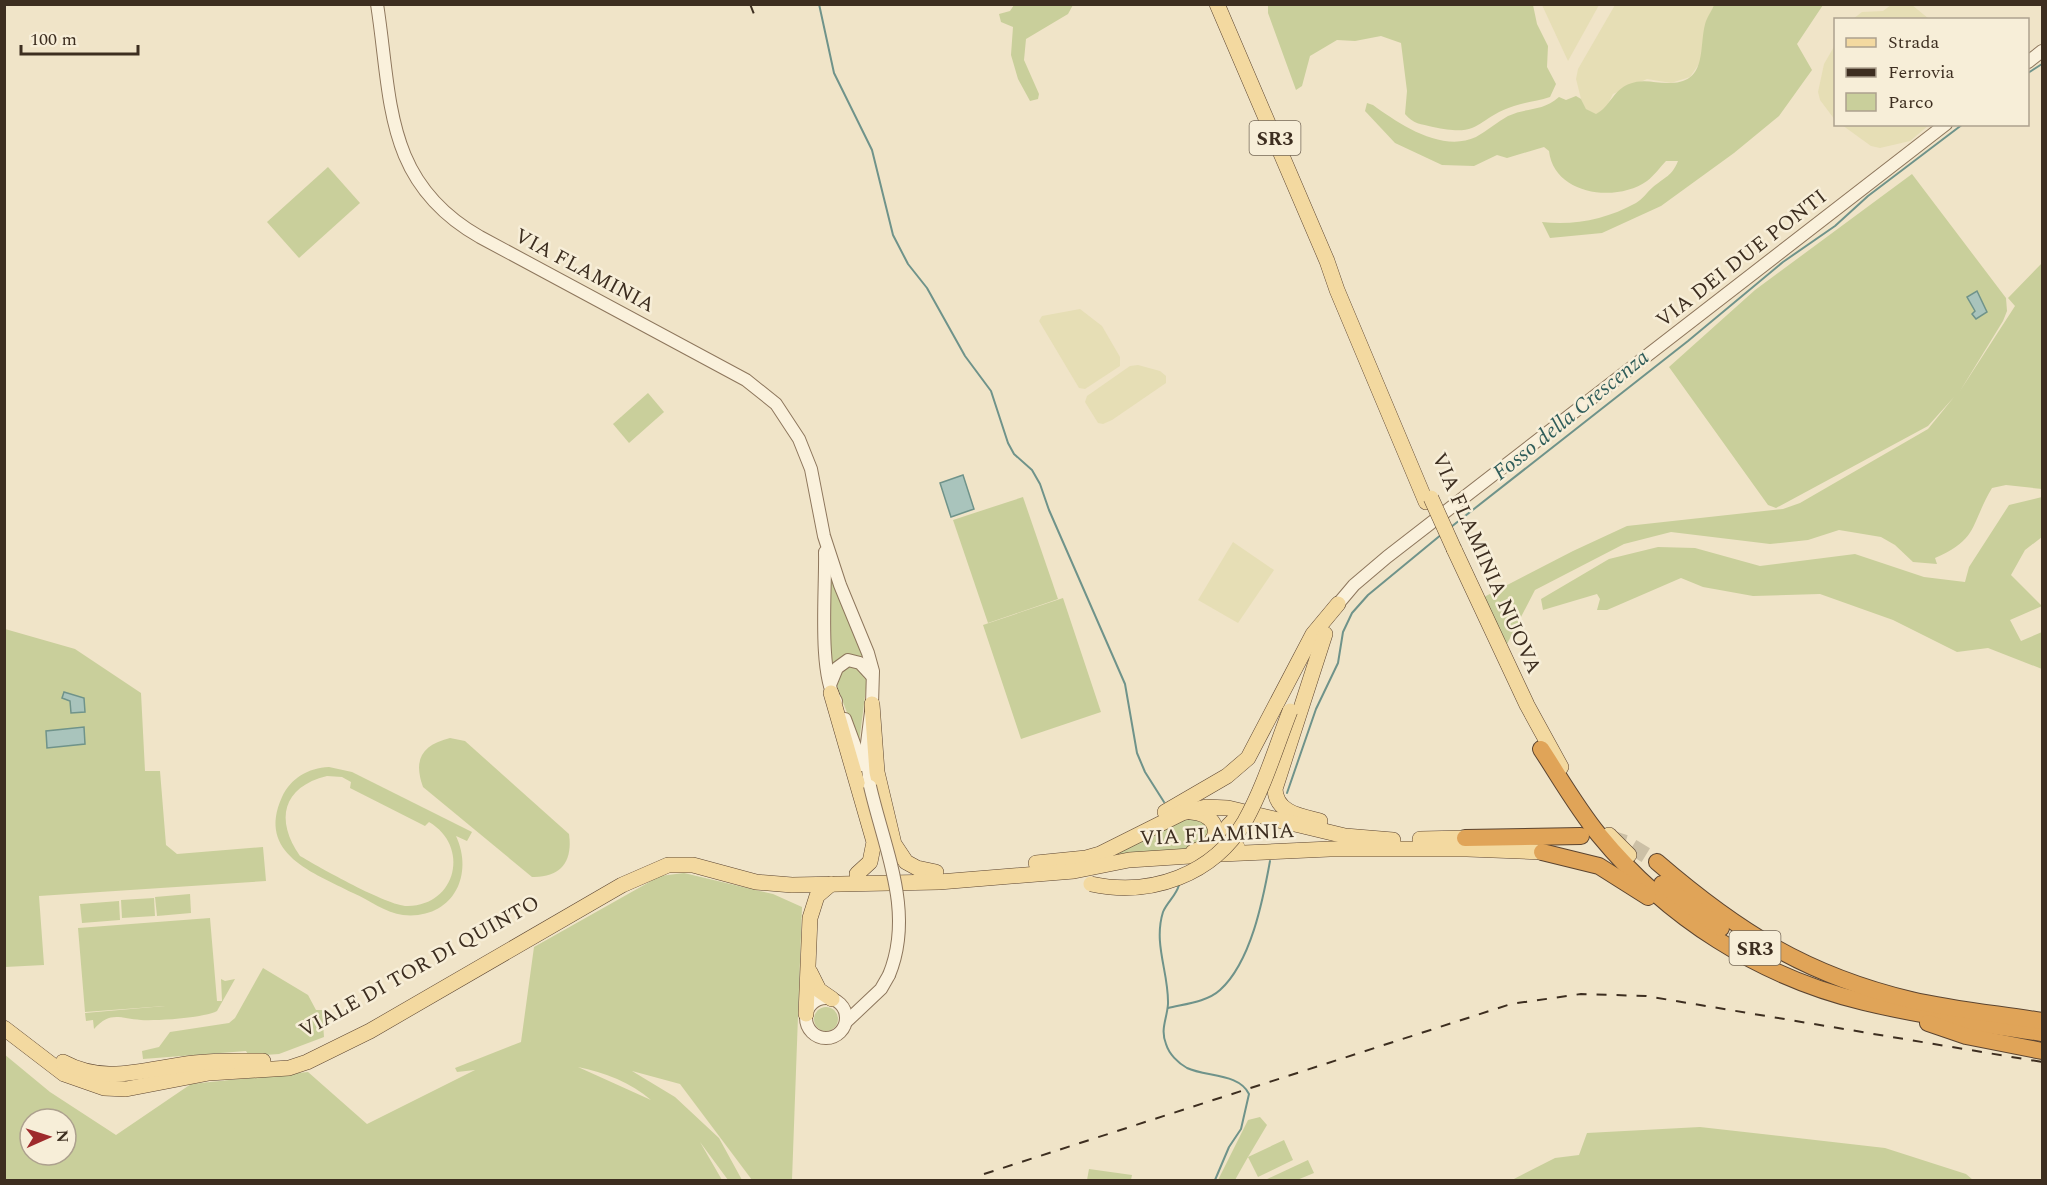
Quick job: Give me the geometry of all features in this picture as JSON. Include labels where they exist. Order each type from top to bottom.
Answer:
[{"type":"highway","name":"SR3","points":[[1541,749],[1572,798],[1607,845],[1685,918],[1731,949],[1792,979],[1882,1006],[2043,1033]]},
{"type":"highway","points":[[1465,838],[1581,836]]},
{"type":"highway","points":[[1542,852],[1599,866],[1685,918]]},
{"type":"highway","name":"SR3","points":[[1629,855],[1706,920],[1770,956],[1850,988],[2043,1021]]},
{"type":"highway","points":[[1657,862],[1723,917],[1785,955],[1837,978],[1902,998]]},
{"type":"highway","points":[[1882,1006],[1966,1036],[2043,1051]]},
{"type":"main road","name":"VIA FLAMINIA NUOVA","points":[[1217,4],[1332,273],[1352,312],[1506,683],[1541,749]]},
{"type":"main road","name":"VIA FLAMINIA NUOVA","points":[[1451,551],[1545,739],[1590,811],[1629,855]]},
{"type":"main road","points":[[1046,872],[1091,884],[1133,888],[1165,883],[1198,869],[1219,853],[1236,833],[1250,811],[1290,711],[1338,604]]},
{"type":"main road","points":[[1131,838],[1150,821],[1239,768],[1250,755],[1260,737],[1313,634],[1338,604]]},
{"type":"main road","points":[[1276,779],[1325,634]]},
{"type":"main road","points":[[831,689],[874,842],[870,862],[857,874]]},
{"type":"main road","points":[[872,704],[877,772],[894,844],[901,856],[909,863],[936,872]]},
{"type":"main road","points":[[1260,737],[1270,754],[1276,779],[1276,797],[1280,806],[1288,812],[1390,840]]},
{"type":"main road","name":"VIA FLAMINIA","points":[[857,874],[936,872],[1086,858],[1182,813],[1202,808],[1222,807],[1345,836],[1390,840],[1465,838]]},
{"type":"main road","points":[[1179,857],[1207,847],[1216,832],[1212,821],[1206,815],[1182,813]]},
{"type":"main road","points":[[1255,853],[1233,844],[1228,837],[1228,826],[1239,818],[1266,818]]},
{"type":"main road","name":"VIA FLAMINIA","points":[[792,885],[939,882],[1074,871],[1129,860],[1255,853],[1467,849],[1542,852]]},
{"type":"main road","name":"VIALE DI TOR DI QUINTO","points":[[4,1016],[63,1062],[94,1074],[129,1075],[209,1061],[285,1060],[309,1052],[365,1024],[634,868],[658,858],[694,856],[768,874],[857,874]]},
{"type":"main road","name":"VIALE DI TOR DI QUINTO","points":[[4,1028],[64,1074],[104,1088],[126,1089],[208,1073],[289,1068],[370,1031],[655,869],[687,864],[756,882],[792,885]]},
{"type":"main road","points":[[807,1014],[810,918],[817,896],[831,884]]},
{"type":"main road","points":[[792,885],[805,898],[810,918]]},
{"type":"main road","points":[[808,966],[816,987],[835,1001]]},
{"type":"street","name":"VIA FLAMINIA","points":[[377,4],[387,96],[395,131],[411,170],[432,197],[457,222],[473,233],[738,375],[764,392],[786,417],[802,445],[812,475],[824,536],[840,585],[867,649],[872,677],[872,704],[866,744],[870,786]]},
{"type":"street","points":[[2029,61],[2043,51]]},
{"type":"street","name":"VIA DEI DUE PONTI","points":[[1338,604],[1354,585],[1387,557],[1943,126]]},
{"type":"street","name":"VIA FLAMINIA","points":[[824,536],[826,654],[831,689],[846,721],[870,786],[900,908],[900,938],[889,975],[881,989],[846,1022]]},
{"type":"street","points":[[831,689],[837,668],[848,660],[863,664],[872,677]]},
{"type":"street","points":[[835,1001],[845,1013],[846,1022],[839,1034],[822,1038],[810,1030],[807,1014],[817,1000],[835,1001],[856,1004],[868,1002]]},
{"type":"shaded area","points":[[1542,5],[1599,5],[1568,61]]},
{"type":"shaded area","points":[[1615,5],[1714,5],[1706,23],[1701,61],[1690,77],[1671,83],[1647,79],[1613,94],[1605,110],[1596,115],[1586,109],[1576,79],[1578,69]]},
{"type":"shaded area","points":[[1891,5],[1912,5],[1928,18],[1854,18],[1862,12],[1883,11]]},
{"type":"shaded area","points":[[1834,47],[1834,119],[1820,100],[1818,92],[1824,64]]},
{"type":"shaded area","points":[[1843,126],[1928,126],[1910,141],[1880,148],[1871,146]]},
{"type":"shaded area","points":[[1080,309],[1102,326],[1120,357],[1120,366],[1085,389],[1079,388],[1039,321],[1042,316]]},
{"type":"shaded area","points":[[1138,365],[1160,371],[1166,376],[1166,383],[1112,420],[1103,424],[1098,423],[1085,402],[1087,396],[1130,366]]},
{"type":"shaded area","points":[[1233,542],[1274,570],[1238,623],[1198,600]]},
{"type":"green space","points":[[1268,4],[1533,5],[1537,24],[1548,46],[1547,67],[1556,84],[1550,97],[1501,111],[1470,129],[1449,130],[1421,124],[1414,122],[1405,114],[1407,91],[1401,43],[1381,36],[1355,41],[1337,40],[1310,56],[1302,86],[1296,90],[1268,13]]},
{"type":"green space","points":[[1014,5],[1073,5],[1068,14],[1026,39],[1024,60],[1039,94],[1038,99],[1030,101],[1018,79],[1011,55],[1013,27],[1001,22],[999,14],[1010,11]]},
{"type":"green space","points":[[1714,5],[1823,5],[1797,44],[1812,70],[1779,116],[1734,153],[1661,206],[1602,233],[1550,238],[1542,222],[1578,222],[1625,209],[1668,176],[1678,161],[1666,161],[1650,179],[1634,188],[1604,193],[1588,191],[1574,186],[1562,177],[1553,166],[1549,151],[1544,147],[1507,158],[1497,155],[1474,166],[1442,165],[1395,143],[1365,111],[1367,103],[1373,105],[1408,128],[1435,139],[1449,141],[1463,141],[1476,137],[1508,116],[1547,105],[1559,97],[1566,100],[1576,96],[1581,99],[1586,109],[1596,114],[1619,90],[1629,84],[1645,81],[1671,83],[1683,81],[1691,76],[1700,61],[1706,21]]},
{"type":"green space","points":[[328,167],[360,203],[299,258],[267,222]]},
{"type":"green space","points":[[1912,174],[2006,298],[2007,311],[2003,321],[1960,391],[2015,306],[2008,298],[2042,263],[2042,489],[2006,485],[1992,488],[1967,537],[1949,551],[1935,558],[1937,564],[1913,562],[1895,545],[1881,537],[1839,530],[1808,540],[1770,544],[1671,532],[1624,544],[1535,590],[1507,644],[1484,597],[1573,551],[1627,526],[1783,509],[1800,503],[1928,429],[1954,397],[1928,426],[1776,508],[1768,505],[1669,367],[1755,290]]},
{"type":"green space","points":[[648,393],[664,412],[629,443],[613,424]]},
{"type":"green space","points":[[1023,497],[1058,599],[988,623],[953,520]]},
{"type":"green space","points":[[2042,497],[2042,537],[2025,550],[2011,575],[2042,606],[2010,620],[2021,641],[2042,632],[2042,669],[1988,648],[1957,652],[1893,620],[1820,594],[1753,596],[1703,587],[1681,578],[1607,610],[1597,610],[1600,599],[1597,594],[1543,610],[1541,599],[1609,559],[1658,547],[1695,548],[1760,566],[1855,554],[1924,577],[1965,582],[1969,567],[2009,505]]},
{"type":"green space","points":[[830,577],[866,661],[830,671]]},
{"type":"green space","points":[[1063,598],[1101,712],[1021,739],[983,625]]},
{"type":"green space","points":[[5,629],[75,649],[141,693],[145,771],[160,771],[166,845],[177,854],[263,847],[266,881],[39,896],[44,965],[5,967]]},
{"type":"green space","points":[[851,665],[863,671],[867,681],[859,743],[835,682],[836,676]]},
{"type":"green space","points":[[450,738],[465,741],[569,834],[567,860],[558,871],[542,877],[532,877],[423,787],[419,769],[422,755],[433,745]]},
{"type":"green space","points":[[329,767],[352,772],[472,832],[467,841],[456,836],[461,851],[460,880],[455,893],[446,903],[434,911],[420,915],[397,914],[322,878],[293,859],[283,847],[277,833],[276,817],[282,797],[295,779],[314,769]],"holes":[[[327,776],[342,777],[351,782],[350,788],[425,826],[429,822],[442,832],[450,845],[453,859],[452,873],[447,885],[438,896],[425,903],[399,905],[354,886],[300,856],[287,830],[287,807],[292,797],[300,788],[312,781]]]},
{"type":"green space","points":[[1199,819],[1207,825],[1209,836],[1190,850],[1100,861],[1184,820]]},
{"type":"green space","points":[[684,873],[773,894],[802,907],[792,1180],[752,1180],[680,1084],[632,1071],[675,1097],[719,1138],[742,1180],[728,1180],[700,1142],[722,1180],[5,1180],[4,1054],[50,1092],[73,1107],[18,1107],[18,1167],[78,1167],[78,1110],[116,1135],[191,1084],[308,1072],[367,1124],[475,1070],[457,1072],[455,1068],[521,1042],[534,947],[660,876]],"holes":[[[578,1067],[598,1072],[635,1088],[651,1100]]]},
{"type":"green space","points":[[190,894],[191,913],[157,916],[155,897]]},
{"type":"green space","points":[[154,898],[155,916],[122,918],[121,900]]},
{"type":"green space","points":[[119,901],[120,920],[82,923],[80,904]]},
{"type":"green space","points":[[210,918],[217,1001],[222,1001],[221,979],[225,981],[235,979],[217,1011],[202,1016],[168,1019],[141,1020],[115,1017],[105,1020],[94,1029],[93,1020],[86,1021],[85,1013],[165,1006],[85,1012],[78,928]]},
{"type":"green space","points":[[263,968],[308,995],[316,1010],[322,1010],[324,1037],[279,1054],[249,1056],[246,1051],[143,1059],[142,1051],[159,1047],[170,1032],[229,1023],[235,1018]]},
{"type":"green space","points":[[826,1007],[834,1011],[838,1019],[834,1027],[826,1031],[818,1027],[814,1019],[818,1011]]},
{"type":"green space","points":[[1260,1117],[1267,1125],[1235,1180],[1218,1180],[1248,1120]]},
{"type":"green space","points":[[1700,1127],[1885,1148],[1966,1174],[1973,1180],[1512,1180],[1555,1158],[1579,1155],[1587,1133]]},
{"type":"green space","points":[[1284,1140],[1293,1160],[1258,1177],[1248,1157]]},
{"type":"green space","points":[[1308,1160],[1314,1173],[1297,1180],[1265,1180]]},
{"type":"green space","points":[[1089,1169],[1132,1175],[1131,1180],[1087,1180]]},
{"type":"water","points":[[1977,291],[1987,312],[1976,319],[1972,314],[1975,311],[1967,297]]},
{"type":"water","points":[[963,475],[974,509],[951,517],[940,483]]},
{"type":"water","points":[[64,692],[84,698],[85,712],[71,713],[70,701],[62,698]]},
{"type":"water","points":[[84,727],[85,744],[47,748],[46,731]]},
{"type":"waterway","points":[[819,4],[834,73],[872,150],[893,235],[908,264],[927,288],[965,356],[991,391],[1008,443],[1014,454],[1032,470],[1040,484],[1049,510],[1125,684],[1137,753],[1145,772],[1164,802]]},
{"type":"waterway","name":"Fosso della Crescenza","points":[[2029,72],[2042,64]]},
{"type":"waterway","name":"Fosso della Crescenza","points":[[1451,527],[1688,341],[1783,262],[1835,226],[1868,196],[1960,126]]},
{"type":"waterway","name":"Fosso della Crescenza","points":[[1287,793],[1316,709],[1338,663],[1343,632],[1352,613],[1368,595],[1442,534]]},
{"type":"waterway","name":"Fosso della Crescenza","points":[[1168,1008],[1209,997],[1220,990],[1231,978],[1240,964],[1254,930],[1270,861]]},
{"type":"waterway","points":[[1179,885],[1163,912],[1160,924],[1160,947],[1168,992],[1164,1039],[1169,1051],[1180,1064],[1195,1071],[1238,1082],[1249,1094],[1241,1129],[1229,1147],[1215,1180]]},
{"type":"tunnel","points":[[1610,838],[1626,843],[1657,862]]},
{"type":"railway","points":[[750,4],[754,14]]},
{"type":"railway","points":[[984,1174],[1511,1004],[1581,994],[1646,996],[2042,1062]]}]
